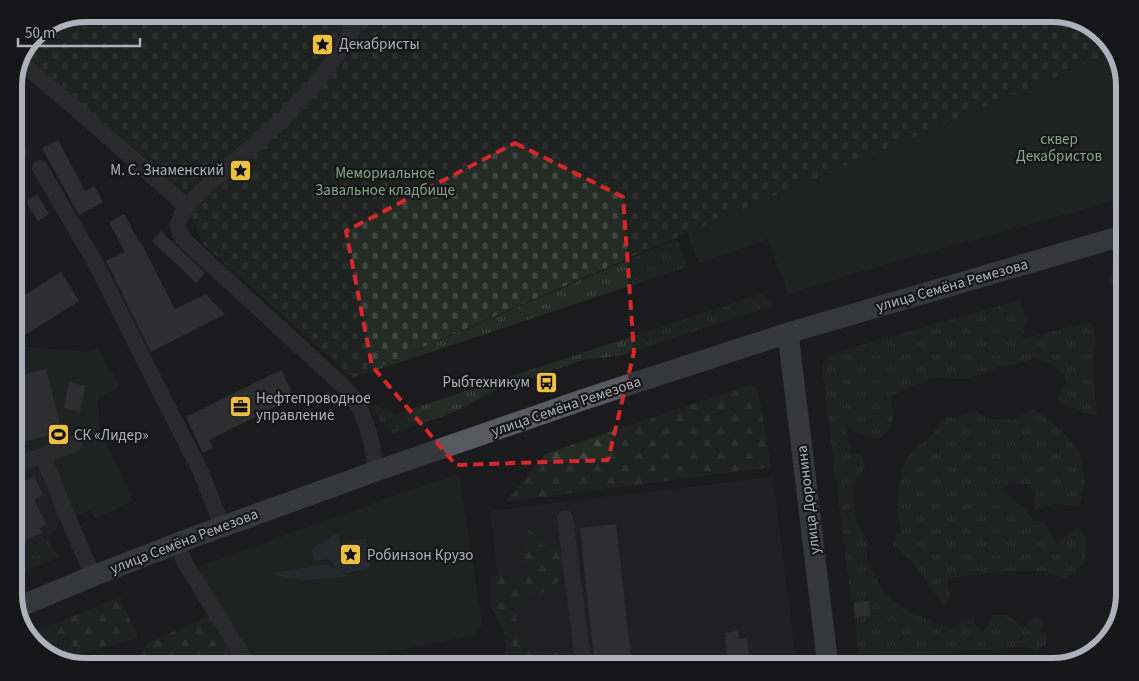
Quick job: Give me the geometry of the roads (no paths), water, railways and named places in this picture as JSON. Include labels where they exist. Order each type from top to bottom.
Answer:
[{"type":"main road","name":"улица Семёна Ремезова","points":[[24,605],[222,526],[585,399],[788,333],[1116,238]]},
{"type":"main road","name":"улица Доронина","points":[[788,333],[827,658]]},
{"type":"street","points":[[356,22],[331,63],[301,100],[284,118],[201,192],[180,218],[178,229],[183,240],[341,384],[354,399],[366,422],[373,444],[376,471]]},
{"type":"street","points":[[26,66],[187,207]]},
{"type":"street","points":[[40,168],[96,264],[201,472],[222,526]]},
{"type":"street","points":[[23,462],[74,444]]},
{"type":"street","points":[[43,456],[93,576]]},
{"type":"street","points":[[565,518],[583,658]]},
{"type":"street","points":[[177,543],[185,563],[244,658]]},
{"type":"place","name":"Декабристы","points":[[323,44]]},
{"type":"place","name":"М. С. Знаменский","points":[[240,170]]},
{"type":"place","name":"Рыбтехникум","points":[[546,382]]},
{"type":"place","name":"Нефтепроводное управление","points":[[240,407]]},
{"type":"place","name":"СК «Лидер»","points":[[58,435]]},
{"type":"place","name":"Робинзон Крузо","points":[[351,555]]},
{"type":"park label","name":"сквер Декабристов","points":[[1059,148]]},
{"type":"park label","name":"Мемориальное Завальное кладбище","points":[[385,182]]}]
